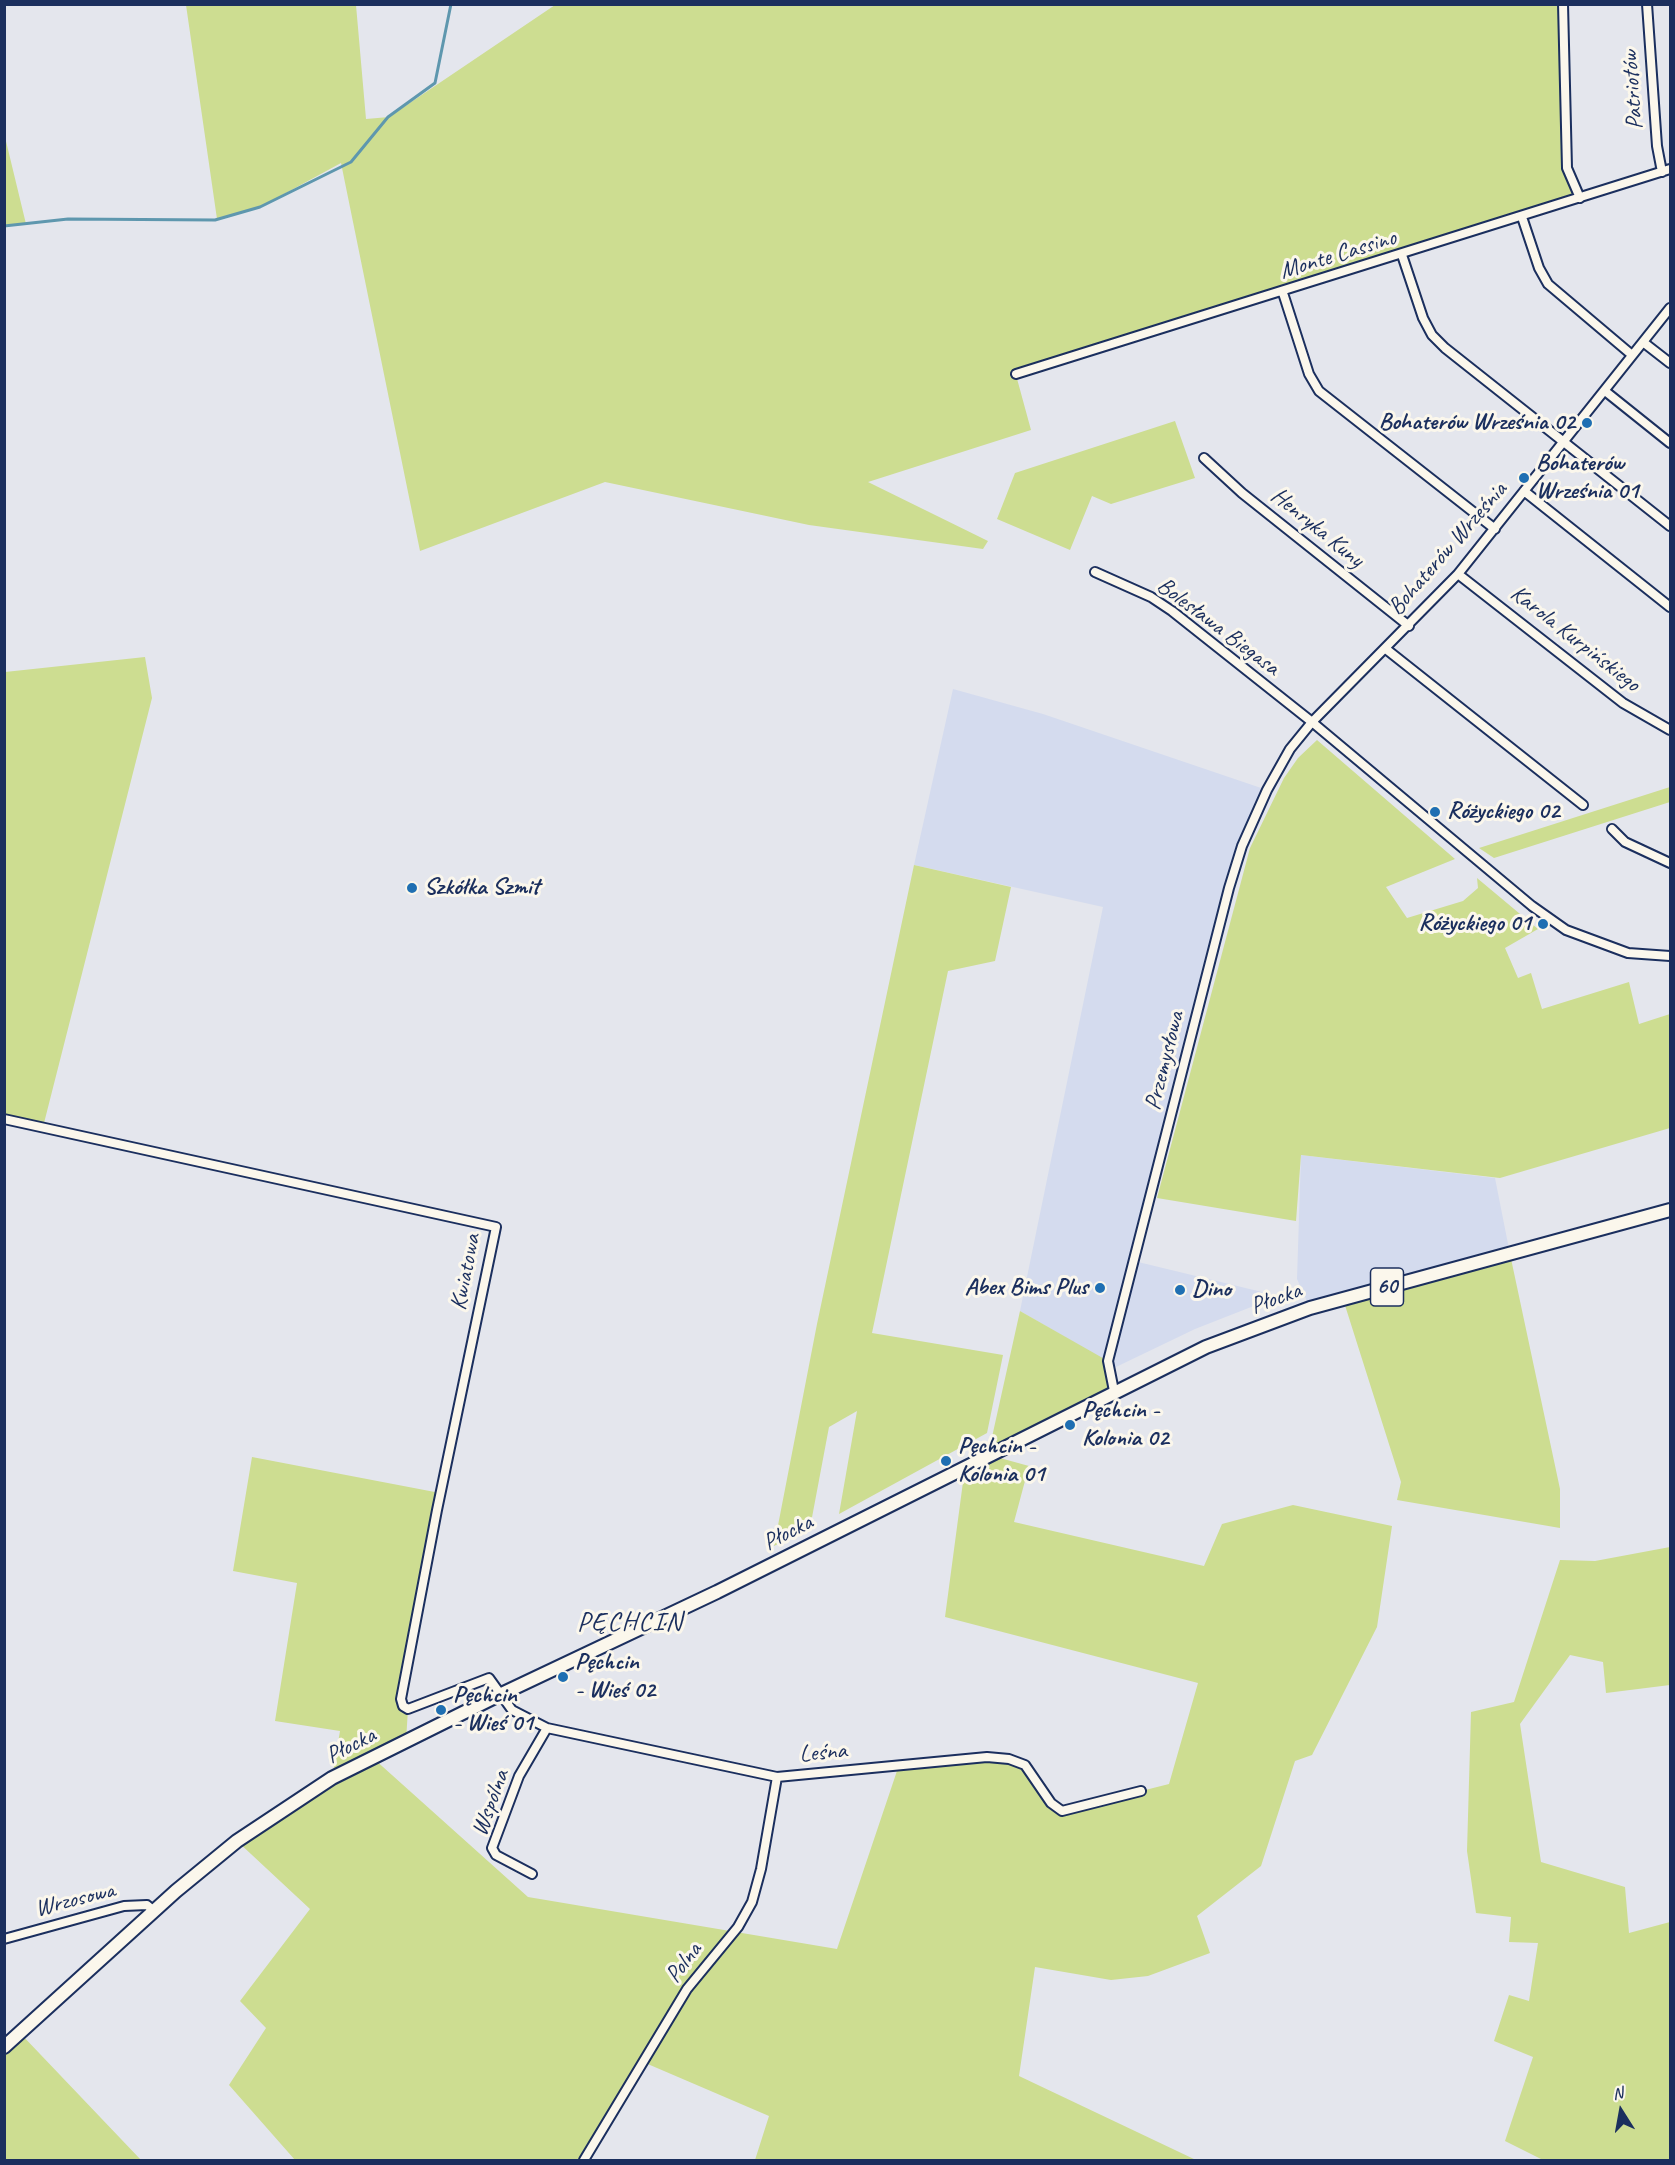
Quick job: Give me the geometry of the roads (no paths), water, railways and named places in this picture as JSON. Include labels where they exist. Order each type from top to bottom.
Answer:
[{"type":"main road","name":"Płocka","points":[[4,2047],[154,1911],[237,1841],[332,1778],[501,1694],[717,1592],[1114,1391],[1206,1347],[1310,1308],[1671,1210]]},
{"type":"street","points":[[1563,4],[1567,168],[1580,198]]},
{"type":"street","name":"Patriotów","points":[[1647,4],[1657,146],[1662,172]]},
{"type":"street","name":"Monte Cassino","points":[[1016,374],[1283,293],[1671,169]]},
{"type":"street","points":[[1522,217],[1539,268],[1548,285],[1632,355]]},
{"type":"street","points":[[1402,255],[1423,318],[1432,335],[1444,348],[1671,526]]},
{"type":"street","points":[[1283,293],[1309,374],[1319,391],[1495,529]]},
{"type":"street","name":"Bohaterów Września","points":[[1290,749],[1312,722],[1458,574],[1671,308]]},
{"type":"street","points":[[1643,342],[1671,363]]},
{"type":"street","points":[[1605,391],[1671,443]]},
{"type":"street","name":"Henryka Kuny","points":[[1204,458],[1242,493],[1408,626]]},
{"type":"street","points":[[1524,491],[1671,607]]},
{"type":"street","name":"Bolesława Biegasa","points":[[1095,572],[1150,597],[1172,611],[1312,722],[1532,906],[1566,930],[1595,943],[1628,953],[1671,956]]},
{"type":"street","name":"Karola Kurpińskiego","points":[[1458,574],[1623,703],[1671,730]]},
{"type":"street","points":[[1386,649],[1583,805]]},
{"type":"street","name":"Przemysłowa","points":[[1114,1391],[1108,1361],[1229,888],[1242,846],[1267,790],[1290,749]]},
{"type":"street","points":[[1612,829],[1625,842],[1671,863]]},
{"type":"street","name":"Kwiatowa","points":[[4,1119],[496,1227],[438,1502],[401,1699],[403,1706],[408,1709],[489,1678],[501,1694]]},
{"type":"street","name":"Leśna","points":[[501,1694],[512,1710],[547,1728],[777,1777],[987,1757],[1009,1759],[1025,1765],[1051,1803],[1062,1810],[1141,1791]]},
{"type":"street","name":"Wspólna","points":[[532,1874],[496,1855],[492,1848],[519,1776],[547,1728]]},
{"type":"street","name":"Polna","points":[[584,2160],[687,1989],[738,1927],[752,1902],[761,1869],[777,1777]]},
{"type":"street","name":"Wrzosowa","points":[[4,1939],[124,1906],[147,1905],[154,1911]]},
{"type":"waterway","points":[[4,226],[68,219],[215,220],[260,207],[351,162],[388,117],[435,83],[451,4]]},
{"type":"place","name":"Bohaterów Września 02","points":[[1587,423]]},
{"type":"place","name":"Bohaterów Września 01","points":[[1524,478]]},
{"type":"place","name":"Różyckiego 02","points":[[1435,812]]},
{"type":"place","name":"Szkółka Szmit","points":[[412,888]]},
{"type":"place","name":"Różyckiego 01","points":[[1543,924]]},
{"type":"place","name":"Abex Bims Plus","points":[[1100,1288]]},
{"type":"place","name":"Dino","points":[[1180,1290]]},
{"type":"place","name":"Pęchcin - Kolonia 02","points":[[1070,1425]]},
{"type":"place","name":"Pęchcin - Kolonia 01","points":[[946,1461]]},
{"type":"place","name":"Pęchcin - Wieś 02","points":[[563,1677]]},
{"type":"place","name":"Pęchcin - Wieś 01","points":[[441,1710]]},
{"type":"district","name":"PĘCHCIN","points":[[630,1623]]}]
